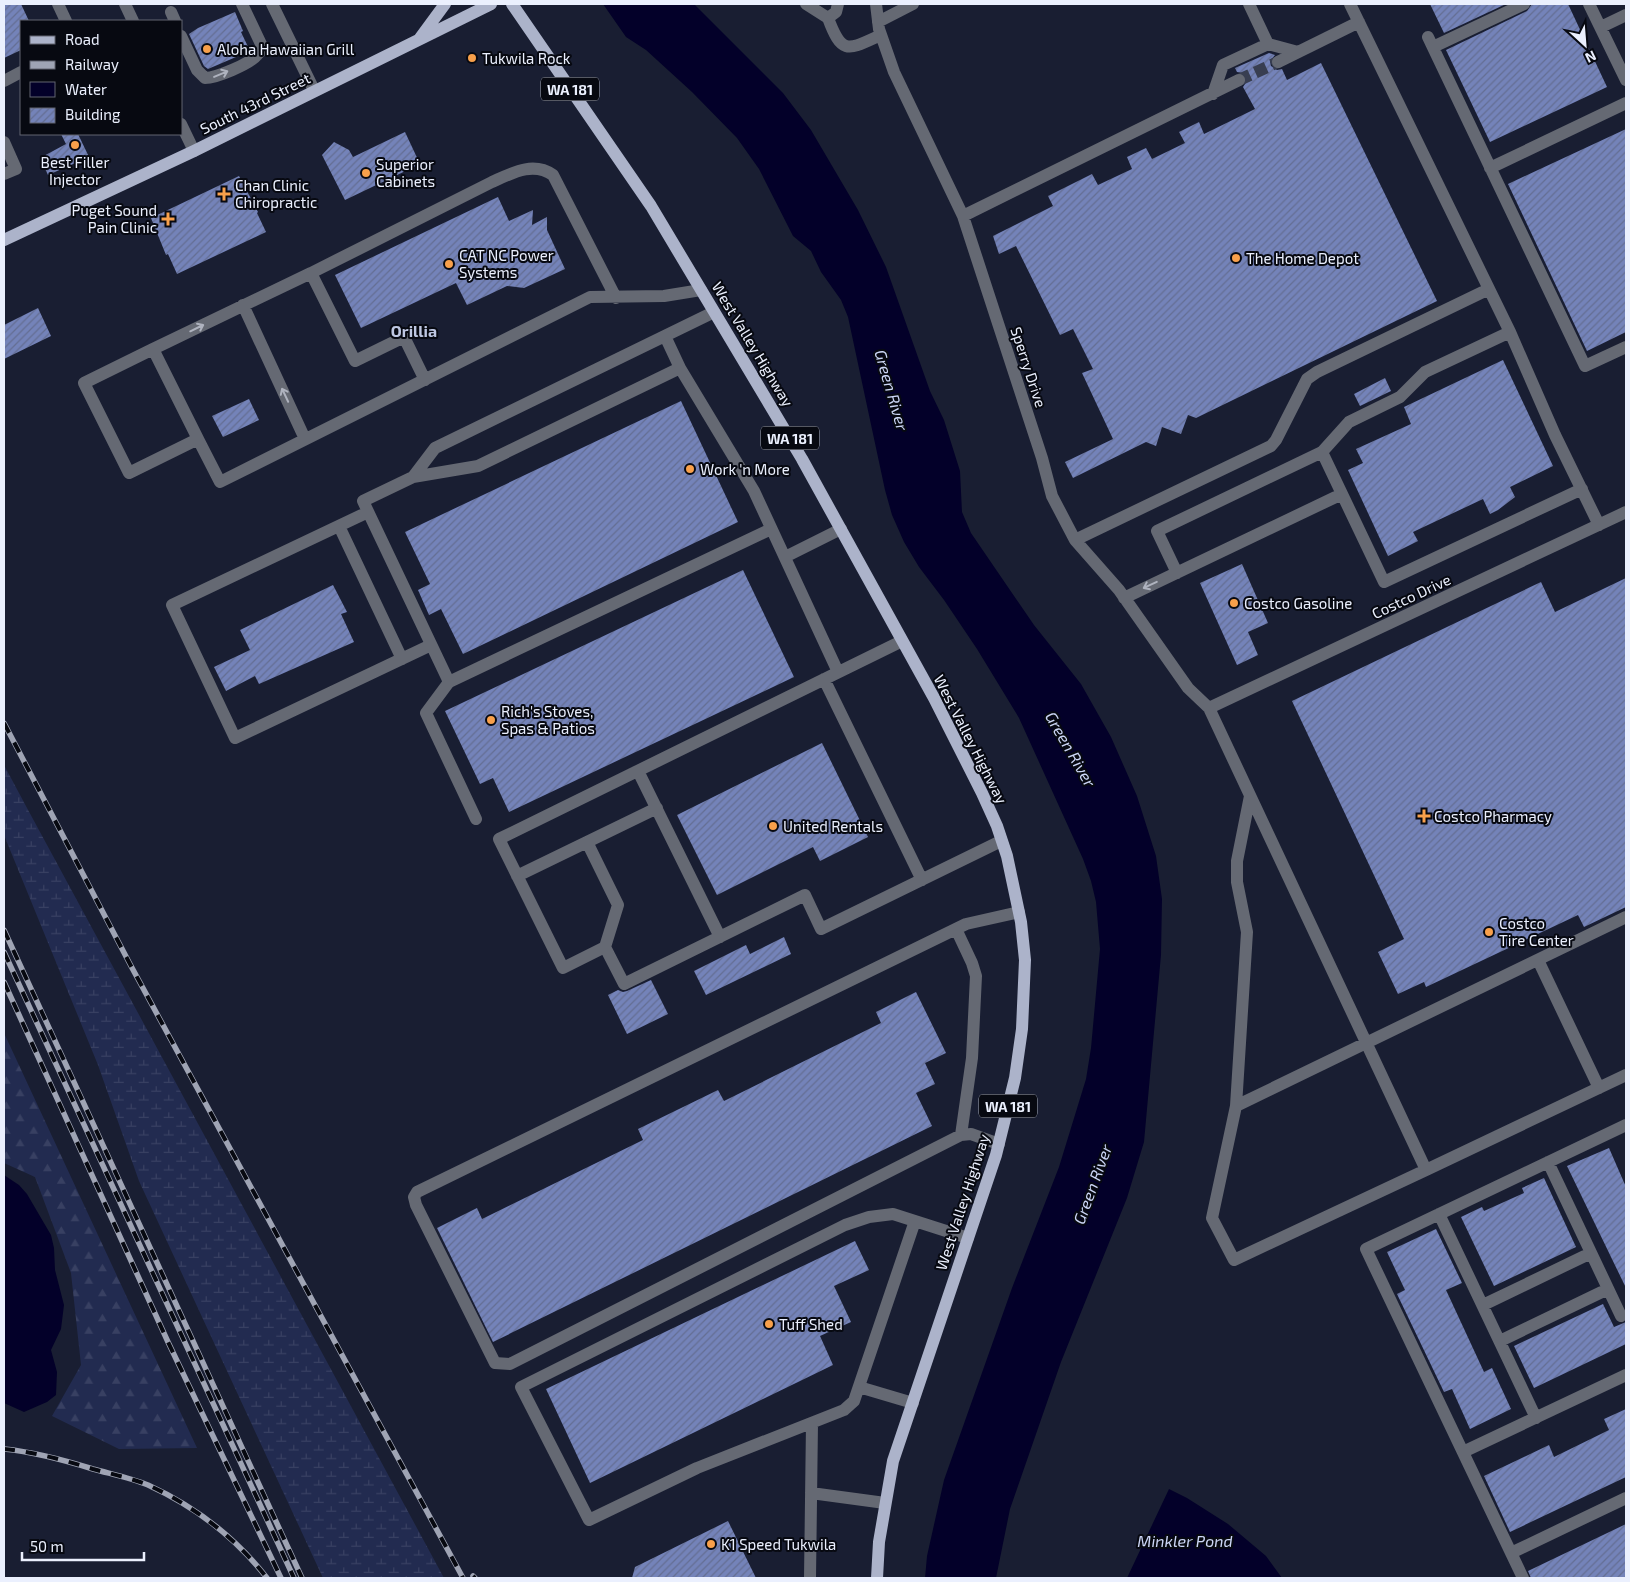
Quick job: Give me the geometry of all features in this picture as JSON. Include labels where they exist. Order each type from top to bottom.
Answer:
[{"type":"main road","points":[[418,40],[445,4]]},
{"type":"main road","name":"South 43rd Street","points":[[4,240],[194,151],[491,4]]},
{"type":"main road","name":"West Valley Highway","points":[[512,4],[651,206],[802,459],[966,759],[997,826],[1007,856],[1019,912],[1024,960],[1022,1029],[1015,1078],[999,1144],[893,1461],[878,1542],[876,1578]]},
{"type":"street","points":[[58,4],[66,20]]},
{"type":"street","points":[[124,4],[132,20]]},
{"type":"street","points":[[182,38],[197,70],[205,78],[218,76],[254,58],[261,50],[261,44],[242,4]]},
{"type":"street","points":[[272,4],[314,90]]},
{"type":"street","points":[[806,4],[828,18],[838,41],[846,46],[854,48],[881,35]]},
{"type":"street","points":[[828,18],[836,12],[838,4]]},
{"type":"street","name":"Sperry Drive","points":[[876,4],[881,35],[894,72],[962,216],[1042,458],[1052,496],[1075,540],[1124,598],[1188,688],[1209,708]]},
{"type":"street","points":[[878,22],[913,4]]},
{"type":"street","points":[[1249,4],[1268,44]]},
{"type":"street","points":[[1350,4],[1510,332],[1555,435],[1599,525]]},
{"type":"street","points":[[1524,4],[1430,42],[1584,366],[1626,346]]},
{"type":"street","points":[[1589,4],[1626,80]]},
{"type":"street","points":[[1601,27],[1626,16]]},
{"type":"street","points":[[1278,62],[1359,22]]},
{"type":"street","points":[[1213,94],[1223,65],[1268,44],[1298,52]]},
{"type":"street","points":[[4,81],[20,73]]},
{"type":"street","points":[[962,216],[1239,80]]},
{"type":"street","points":[[1490,168],[1626,103]]},
{"type":"street","points":[[182,126],[194,151]]},
{"type":"street","points":[[4,142],[16,168],[4,174]]},
{"type":"street","points":[[198,439],[129,474],[84,383],[519,170],[534,168],[548,171],[553,175],[616,298]]},
{"type":"street","points":[[311,273],[354,361],[404,337],[425,380]]},
{"type":"street","points":[[1075,540],[1270,446],[1276,440],[1307,379],[1489,289]]},
{"type":"street","points":[[153,349],[220,482],[590,297],[664,296],[701,290]]},
{"type":"street","points":[[243,305],[305,439]]},
{"type":"street","points":[[413,477],[435,448],[714,312]]},
{"type":"street","points":[[1177,573],[1157,531],[1322,452],[1348,422],[1400,397],[1425,372],[1510,332]]},
{"type":"street","points":[[664,336],[680,368],[754,491],[838,672]]},
{"type":"street","points":[[449,682],[363,501],[413,477],[478,466],[680,368]]},
{"type":"street","points":[[1322,452],[1384,582],[1582,489]]},
{"type":"street","points":[[1124,598],[1342,494]]},
{"type":"street","points":[[368,512],[172,605],[236,738],[431,645]]},
{"type":"street","name":"Costco Drive","points":[[1209,708],[1626,512]]},
{"type":"street","points":[[338,526],[402,659]]},
{"type":"street","points":[[476,819],[426,713],[449,682],[771,529]]},
{"type":"street","points":[[785,557],[841,529]]},
{"type":"street","points":[[605,947],[563,968],[499,839],[902,641]]},
{"type":"street","points":[[824,679],[922,880]]},
{"type":"street","points":[[1209,708],[1426,1170]]},
{"type":"street","points":[[638,770],[720,937]]},
{"type":"street","points":[[1250,796],[1237,862],[1237,882],[1248,932],[1236,1106],[1212,1218],[1234,1260],[1626,1075]]},
{"type":"street","points":[[518,876],[657,808]]},
{"type":"street","points":[[587,842],[618,905],[605,947],[624,984],[805,895],[821,929],[1002,840]]},
{"type":"street","points":[[999,1144],[971,1134],[961,1135],[510,1364],[495,1363],[416,1205],[414,1197],[417,1192],[956,929],[976,921],[1019,912]]},
{"type":"street","points":[[1236,1106],[1626,918]]},
{"type":"street","points":[[956,929],[976,976],[972,1058],[961,1135]]},
{"type":"street","points":[[1538,960],[1598,1088]]},
{"type":"street","points":[[1523,1578],[1366,1249],[1548,1162],[1625,1130]]},
{"type":"street","points":[[1548,1162],[1621,1316]]},
{"type":"street","points":[[915,1222],[854,1402],[844,1410],[696,1468],[589,1520],[521,1387],[845,1225],[870,1217],[893,1214],[968,1238]]},
{"type":"street","points":[[1439,1214],[1536,1418]]},
{"type":"street","points":[[1483,1305],[1591,1253]]},
{"type":"street","points":[[1500,1340],[1608,1289]]},
{"type":"street","points":[[1463,1452],[1626,1375]]},
{"type":"street","points":[[859,1387],[913,1403]]},
{"type":"street","points":[[810,1578],[812,1423]]},
{"type":"street","points":[[811,1493],[885,1503]]},
{"type":"street","points":[[1511,1553],[1626,1498]]},
{"type":"green space","points":[[4,765],[444,1578],[323,1578],[139,1181],[98,1065],[4,835]]},
{"type":"green space","points":[[4,1033],[197,1448],[119,1449],[52,1416],[81,1365],[71,1273],[35,1177],[4,1163]]},
{"type":"water","name":"Green River","points":[[603,4],[694,4],[783,93],[811,130],[858,210],[886,267],[930,391],[944,420],[960,471],[962,512],[971,533],[1034,625],[1081,684],[1111,737],[1137,796],[1156,856],[1162,899],[1161,955],[1144,1142],[1127,1198],[1061,1362],[1010,1509],[996,1578],[925,1578],[927,1556],[944,1480],[1012,1288],[1059,1167],[1086,1079],[1091,1048],[1100,949],[1096,902],[1091,881],[1083,859],[1019,718],[977,649],[919,567],[904,542],[892,515],[848,317],[841,300],[821,272],[811,251],[793,236],[759,169],[737,138],[692,92],[646,50],[626,37]]},
{"type":"water","points":[[4,1175],[19,1185],[27,1194],[51,1235],[54,1248],[55,1270],[64,1305],[61,1329],[51,1350],[57,1372],[56,1395],[47,1402],[24,1412],[4,1403]]},
{"type":"water","name":"Minkler Pond","points":[[1169,1489],[1228,1524],[1266,1556],[1282,1578],[1127,1578]]},
{"type":"building","points":[[4,4],[21,4],[29,20],[20,20],[20,50],[4,58]]},
{"type":"building","points":[[1430,4],[1506,4],[1444,33]]},
{"type":"building","points":[[1532,4],[1568,4],[1607,87],[1490,142],[1446,50],[1527,11]]},
{"type":"building","points":[[235,12],[243,31],[241,32],[250,51],[208,69],[204,66],[189,34],[198,28]]},
{"type":"building","name":"The Home Depot","points":[[1269,53],[1275,55],[1270,61],[1271,66],[1277,70],[1282,69],[1287,80],[1321,63],[1437,301],[1196,418],[1188,415],[1181,434],[1162,427],[1156,446],[1146,442],[1073,478],[1065,462],[1113,439],[1082,373],[1093,369],[1073,329],[1060,335],[1016,246],[999,254],[993,236],[1053,206],[1048,196],[1092,174],[1098,185],[1132,169],[1127,157],[1146,148],[1152,159],[1185,143],[1179,132],[1199,122],[1204,134],[1255,109],[1243,87],[1247,81],[1246,77],[1243,73],[1237,72],[1235,68]]},
{"type":"building","points":[[1626,129],[1626,332],[1587,351],[1508,184]]},
{"type":"building","name":"Superior Cabinets","points":[[405,132],[420,164],[345,200],[322,155],[334,142],[349,150],[353,157]]},
{"type":"building","points":[[62,135],[78,135],[89,157],[48,175],[40,158],[66,144]]},
{"type":"building","points":[[239,176],[266,232],[177,274],[168,254],[166,255],[151,218]]},
{"type":"building","points":[[498,197],[509,221],[533,210],[532,225],[547,217],[547,230],[565,269],[524,288],[507,286],[467,305],[456,283],[361,328],[335,275]]},
{"type":"building","points":[[38,308],[51,336],[4,359],[4,325]]},
{"type":"building","points":[[1503,360],[1553,466],[1510,487],[1515,497],[1498,510],[1490,514],[1483,499],[1413,532],[1418,541],[1388,556],[1348,470],[1363,463],[1356,449],[1411,424],[1404,407]]},
{"type":"building","points":[[1385,378],[1391,391],[1360,406],[1354,394]]},
{"type":"building","points":[[249,399],[259,420],[223,437],[212,416]]},
{"type":"building","points":[[681,401],[738,522],[463,654],[441,609],[429,615],[418,590],[430,584],[405,532]]},
{"type":"building","name":"Costco Gasoline","points":[[1242,564],[1268,623],[1248,632],[1258,655],[1237,665],[1200,583]]},
{"type":"building","points":[[743,570],[794,677],[509,812],[493,778],[480,784],[445,711]]},
{"type":"building","points":[[1626,578],[1626,907],[1584,927],[1578,915],[1426,987],[1424,982],[1398,994],[1378,952],[1404,939],[1292,701],[1541,582],[1555,612]]},
{"type":"building","points":[[333,585],[347,612],[341,614],[354,642],[259,684],[255,676],[226,691],[214,667],[250,650],[240,630]]},
{"type":"building","name":"United Rentals","points":[[822,743],[868,837],[820,861],[813,847],[717,895],[677,815]]},
{"type":"building","points":[[784,937],[791,954],[706,995],[694,971],[746,945],[750,954]]},
{"type":"building","points":[[651,980],[668,1014],[627,1034],[608,995],[618,990],[627,991]]},
{"type":"building","points":[[916,992],[946,1053],[925,1063],[935,1084],[916,1093],[932,1126],[493,1342],[437,1228],[477,1208],[482,1219],[643,1140],[638,1129],[718,1090],[724,1101],[881,1023],[876,1012]]},
{"type":"building","points":[[1609,1148],[1626,1187],[1626,1288],[1567,1166]]},
{"type":"building","points":[[1544,1178],[1576,1247],[1494,1286],[1461,1217],[1482,1207],[1484,1211],[1524,1193],[1522,1188]]},
{"type":"building","points":[[1436,1229],[1462,1283],[1446,1290],[1484,1372],[1492,1368],[1511,1409],[1470,1429],[1452,1389],[1444,1392],[1397,1294],[1405,1290],[1387,1252]]},
{"type":"building","points":[[855,1241],[869,1270],[834,1286],[851,1322],[820,1336],[833,1365],[590,1483],[546,1389]]},
{"type":"building","points":[[1603,1304],[1614,1327],[1626,1322],[1626,1344],[1534,1388],[1514,1346]]},
{"type":"building","points":[[1626,1409],[1626,1477],[1510,1532],[1484,1476],[1549,1445],[1554,1457],[1609,1430],[1604,1419]]},
{"type":"building","name":"K1 Speed Tukwila","points":[[728,1521],[756,1578],[632,1578],[635,1567]]},
{"type":"building","points":[[1626,1524],[1626,1578],[1531,1578],[1528,1571]]},
{"type":"tunnel","points":[[1239,80],[1278,62]]},
{"type":"railway","points":[[4,723],[131,966],[463,1578]]},
{"type":"railway","points":[[4,930],[302,1578]]},
{"type":"railway","points":[[4,952],[294,1578]]},
{"type":"railway","points":[[4,982],[168,1342],[281,1578]]},
{"type":"railway","points":[[4,1449],[26,1452],[128,1478],[165,1493],[213,1524],[242,1550],[267,1578]]},
{"type":"place","name":"Aloha Hawaiian Grill","points":[[207,49]]},
{"type":"place","name":"Tukwila Rock","points":[[472,58]]},
{"type":"place","name":"Best Filler Injector","points":[[75,145]]},
{"type":"place","name":"Superior Cabinets","points":[[366,173]]},
{"type":"place","name":"Chan Clinic Chiropractic","points":[[224,194]]},
{"type":"place","name":"Puget Sound Pain Clinic","points":[[168,219]]},
{"type":"place","name":"The Home Depot","points":[[1236,258]]},
{"type":"place","name":"CAT NC Power Systems","points":[[449,264]]},
{"type":"place","name":"Work 'n More","points":[[690,469]]},
{"type":"place","name":"Costco Gasoline","points":[[1234,603]]},
{"type":"place","name":"Rich's Stoves, Spas & Patios","points":[[491,720]]},
{"type":"place","name":"Costco Pharmacy","points":[[1424,816]]},
{"type":"place","name":"United Rentals","points":[[773,826]]},
{"type":"place","name":"Costco Tire Center","points":[[1489,932]]},
{"type":"place","name":"Tuff Shed","points":[[769,1324]]},
{"type":"place","name":"K1 Speed Tukwila","points":[[711,1544]]},
{"type":"district","name":"Orillia","points":[[414,330]]}]
